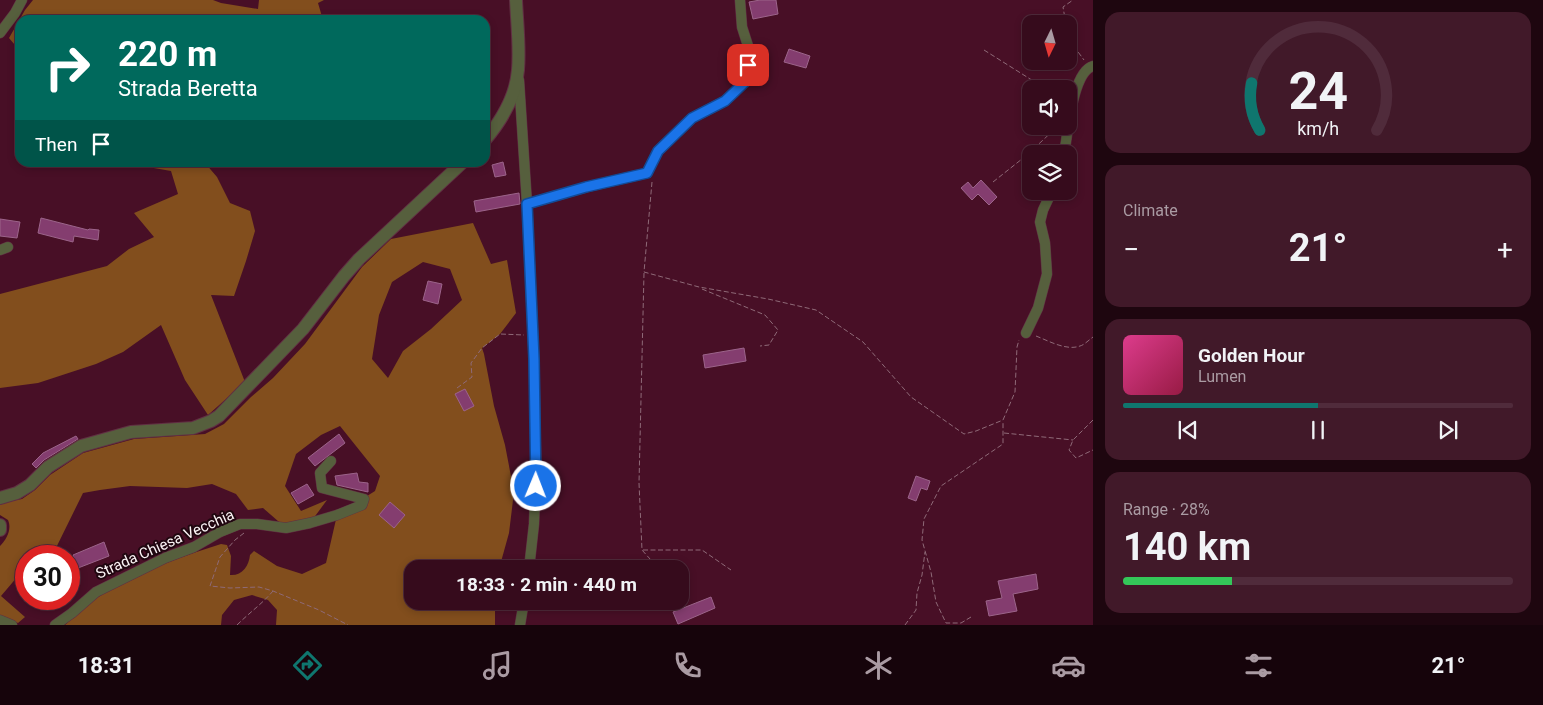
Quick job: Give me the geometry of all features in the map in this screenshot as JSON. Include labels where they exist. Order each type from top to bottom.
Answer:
[{"type":"street","points":[[0,33],[22,0]]},
{"type":"street","points":[[516,0],[527,204],[536,467],[534,524],[530,560]]},
{"type":"street","points":[[527,204],[594,185],[647,173],[658,151],[692,118],[725,101],[747,80],[749,49],[742,27],[740,0]]},
{"type":"street","points":[[490,134],[510,98],[517,80],[518,62]]},
{"type":"street","points":[[1066,145],[1074,96],[1080,78],[1091,67]]},
{"type":"street","points":[[0,498],[24,489],[48,467],[81,446],[131,432],[193,428],[219,416],[303,329],[344,276],[359,260],[458,167]]},
{"type":"street","points":[[1026,333],[1038,308],[1046,274],[1045,243],[1040,222],[1048,200]]},
{"type":"street","name":"Strada Chiesa Vecchia","points":[[55,625],[96,592],[240,524],[286,528],[337,515],[362,505],[364,499],[322,488],[320,473],[331,461]]},
{"type":"street","points":[[0,525],[0,530]]},
{"type":"street","points":[[520,625],[522,610]]},
{"type":"street","points":[[0,620],[12,625]]},
{"type":"path","points":[[1064,15],[1063,7],[1073,0]]},
{"type":"path","points":[[984,50],[1032,80]]},
{"type":"path","points":[[1078,51],[1091,67]]},
{"type":"path","points":[[993,182],[1048,135]]},
{"type":"path","points":[[647,173],[650,174],[652,182],[644,272],[639,483],[642,550],[651,560]]},
{"type":"path","points":[[644,272],[699,287],[768,299],[816,310],[863,342],[911,397],[964,434],[1003,420]]},
{"type":"path","points":[[699,287],[765,316],[778,330],[769,346],[760,346]]},
{"type":"path","points":[[971,617],[961,623],[947,624],[936,602],[931,572],[922,540],[924,519],[941,486],[1003,444],[1003,420],[1015,392],[1017,347],[1020,338],[1026,333],[1067,347],[1080,347],[1093,337]]},
{"type":"path","points":[[457,388],[472,377],[471,363],[482,348],[500,334],[532,335]]},
{"type":"path","points":[[1093,420],[1073,440],[1069,450],[1076,458],[1093,450]]},
{"type":"path","points":[[1003,433],[1073,440]]},
{"type":"path","points":[[257,524],[235,540],[220,557],[210,586],[230,588],[260,587],[320,610],[348,625]]},
{"type":"path","points":[[642,550],[702,550],[731,570]]},
{"type":"path","points":[[905,625],[916,610],[917,593],[922,575],[925,551]]},
{"type":"path","points":[[237,625],[244,617],[264,602],[273,591]]},
{"type":"shaded area","points":[[33,0],[213,0],[258,9],[259,0],[324,0],[318,3],[322,15],[22,15]]},
{"type":"shaded area","points":[[15,28],[15,45],[9,38]]},
{"type":"shaded area","points":[[148,167],[208,167],[217,177],[230,203],[250,211],[255,231],[234,296],[211,295],[245,382],[208,415],[185,380],[161,325],[123,352],[96,364],[38,383],[0,388],[0,294],[107,266],[129,249],[154,237],[134,213],[178,194],[171,171]]},
{"type":"shaded area","points":[[473,223],[491,264],[507,260],[516,313],[500,334],[482,348],[514,492],[509,533],[502,560],[404,560],[404,610],[495,610],[495,625],[276,625],[277,610],[268,600],[252,595],[234,600],[222,615],[221,625],[65,625],[91,602],[137,575],[170,561],[221,544],[227,545],[231,556],[230,575],[238,574],[244,570],[250,555],[254,551],[277,566],[302,574],[326,563],[337,515],[375,491],[380,476],[340,426],[321,435],[296,454],[285,486],[301,511],[327,500],[310,523],[286,528],[263,508],[248,510],[236,494],[212,484],[187,488],[130,486],[83,493],[57,545],[15,545],[15,580],[1,596],[25,617],[18,623],[0,615],[0,546],[7,537],[9,523],[8,520],[0,515],[0,503],[22,499],[35,490],[50,475],[83,453],[134,439],[205,434],[224,424],[273,378],[305,344],[362,267],[391,239]],"holes":[[[423,262],[450,269],[462,300],[431,329],[403,351],[388,378],[372,359],[379,315],[392,282]]]},
{"type":"building","points":[[776,0],[778,14],[753,19],[749,2]]},
{"type":"building","points":[[789,49],[810,56],[806,68],[784,62]]},
{"type":"building","points":[[503,162],[506,175],[495,177],[492,165]]},
{"type":"building","points":[[981,180],[997,197],[989,205],[978,194],[972,200],[961,188],[968,182],[973,188]]},
{"type":"building","points":[[519,193],[520,204],[476,212],[474,201]]},
{"type":"building","points":[[41,218],[88,230],[99,230],[98,240],[74,236],[73,242],[38,233]]},
{"type":"building","points":[[0,219],[20,222],[17,238],[0,236]]},
{"type":"building","points":[[428,281],[442,284],[438,304],[423,300]]},
{"type":"building","points":[[744,348],[746,361],[705,368],[703,355]]},
{"type":"building","points":[[465,389],[474,406],[464,411],[455,394]]},
{"type":"building","points":[[339,434],[345,443],[315,466],[308,458]]},
{"type":"building","points":[[76,436],[78,439],[44,460],[36,468],[32,464],[43,453]]},
{"type":"building","points":[[357,473],[359,482],[368,483],[368,492],[337,485],[335,476]]},
{"type":"building","points":[[916,476],[930,481],[927,490],[921,488],[916,501],[908,498]]},
{"type":"building","points":[[307,484],[314,495],[298,504],[291,493]]},
{"type":"building","points":[[390,502],[405,515],[394,528],[379,515]]},
{"type":"building","points":[[104,542],[109,556],[80,567],[80,552]]},
{"type":"building","points":[[1036,574],[1038,589],[1013,594],[1017,611],[989,616],[986,601],[1002,598],[998,581]]},
{"type":"building","points":[[711,597],[715,608],[678,624],[673,612],[689,610],[689,606]]},
{"type":"route","points":[[536,486],[534,359],[527,204],[586,187],[647,173],[658,151],[692,118],[725,101],[747,80],[748,65]]}]
